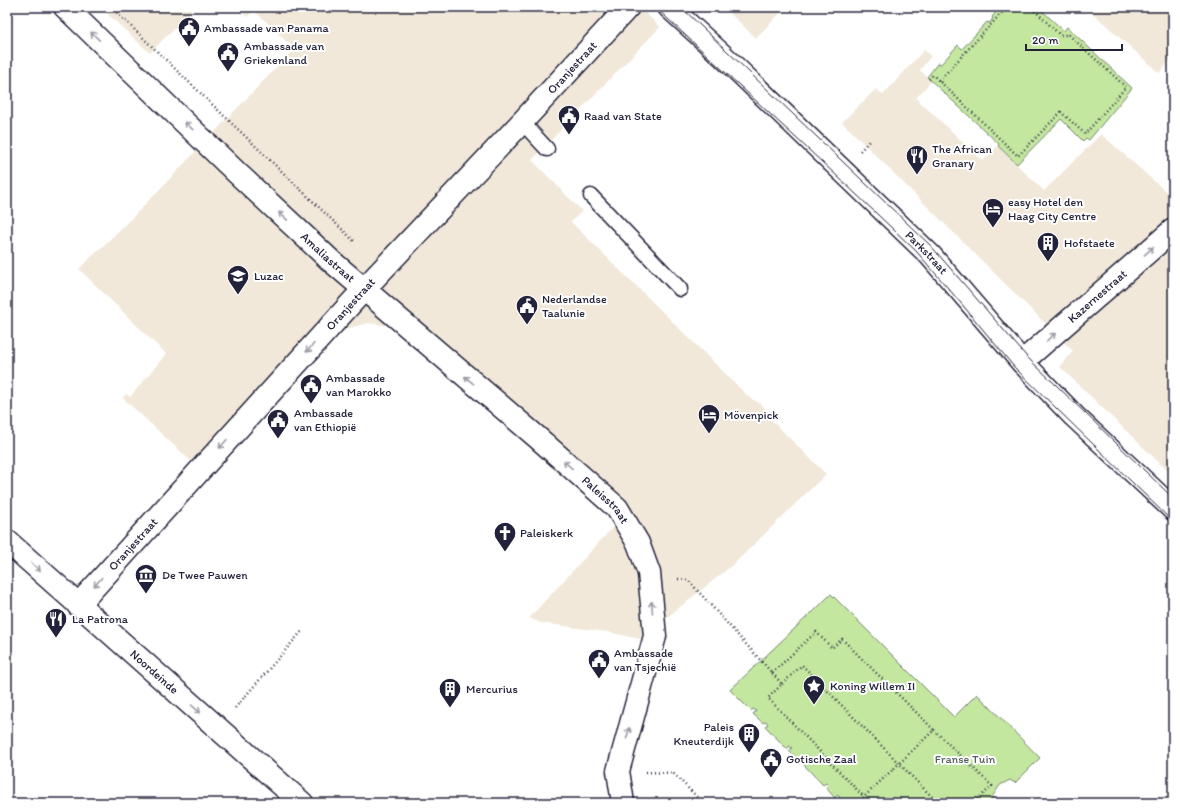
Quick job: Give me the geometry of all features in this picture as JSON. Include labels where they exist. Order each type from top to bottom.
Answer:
[{"type":"street","name":"Amaliastraat","points":[[65,7],[236,172],[330,260],[365,288]]},
{"type":"street","name":"Oranjestraat","points":[[78,605],[365,288],[628,7]]},
{"type":"street","name":"Parkstraat","points":[[669,7],[723,56],[930,255],[1022,362],[1074,416],[1173,510]]},
{"type":"street","name":"Kazernestraat","points":[[1022,362],[1173,230]]},
{"type":"street","name":"Paleisstraat","points":[[365,288],[617,508],[638,543],[649,577],[654,636],[618,771],[623,803]]},
{"type":"street","name":"Noordeinde","points":[[7,541],[302,803]]},
{"type":"lane","points":[[522,122],[547,149]]},
{"type":"lane","points":[[591,196],[680,289]]},
{"type":"path","points":[[111,7],[357,244]]},
{"type":"path","points":[[939,81],[1006,7]]},
{"type":"path","points":[[929,79],[933,75],[1018,156],[1061,112],[1084,134],[1126,87],[1069,35],[1060,35],[1031,7]]},
{"type":"path","points":[[649,577],[688,580],[782,684]]},
{"type":"path","points":[[217,728],[303,630]]},
{"type":"path","points":[[772,673],[816,632],[832,648],[842,639],[992,786],[975,802]]},
{"type":"path","points":[[864,797],[768,698],[802,664],[938,803]]},
{"type":"path","points":[[858,803],[934,730]]},
{"type":"path","points":[[618,771],[673,773],[703,803]]},
{"type":"shaded area","points":[[100,7],[195,7],[150,53]]},
{"type":"shaded area","points":[[237,7],[639,7],[660,27],[532,160],[582,211],[571,222],[751,399],[761,404],[765,408],[766,415],[826,474],[735,563],[640,639],[608,632],[541,623],[529,618],[616,524],[391,326],[368,323],[346,329],[327,344],[206,475],[123,398],[126,394],[130,397],[166,354],[79,269],[134,216],[294,49],[254,10],[247,17]]},
{"type":"shaded area","points":[[723,7],[786,7],[756,38]]},
{"type":"shaded area","points":[[1086,7],[1173,7],[1173,57],[1159,73]]},
{"type":"shaded area","points":[[924,50],[931,56],[920,70],[931,81],[916,98],[983,161],[998,146],[1044,191],[1101,134],[1173,198],[1173,215],[1158,230],[1173,245],[1173,476],[1060,367],[1073,351],[842,122],[876,89],[883,95]]},
{"type":"green space","points":[[1000,7],[1038,7],[1064,31],[1067,27],[1132,88],[1089,140],[1086,138],[1083,141],[1061,119],[1017,164],[998,146],[999,144],[927,77],[938,63],[941,64],[958,45],[962,49],[987,22],[990,23],[993,18],[992,17]]},
{"type":"green space","name":"Franse Tuin","points":[[831,594],[954,717],[977,694],[1040,758],[1015,783],[1010,780],[1000,785],[992,797],[996,803],[837,803],[840,798],[838,795],[835,798],[826,788],[828,785],[826,783],[823,785],[802,763],[804,760],[802,758],[799,761],[789,751],[792,748],[789,746],[787,749],[765,726],[768,724],[766,721],[763,723],[753,714],[756,711],[753,709],[751,711],[730,690]]},
{"type":"tram line","points":[[655,7],[916,251],[1015,368],[1173,522]]},
{"type":"tram line","points":[[681,7],[931,246],[1027,357],[1173,498]]},
{"type":"place","name":"Ambassade van Panama","points":[[189,48]]},
{"type":"place","name":"Ambassade van Griekenland","points":[[228,72]]},
{"type":"place","name":"Raad van State","points":[[569,136]]},
{"type":"place","name":"The African Granary","points":[[917,176]]},
{"type":"place","name":"easy Hotel den Haag City Centre","points":[[993,228]]},
{"type":"place","name":"Hofstaete","points":[[1048,262]]},
{"type":"place","name":"Luzac","points":[[238,296]]},
{"type":"place","name":"Nederlandse Taalunie","points":[[527,326]]},
{"type":"place","name":"Ambassade van Marokko","points":[[311,404]]},
{"type":"place","name":"Mövenpick","points":[[709,434]]},
{"type":"place","name":"Ambassade van Ethiopië","points":[[278,440]]},
{"type":"place","name":"Paleiskerk","points":[[505,552]]},
{"type":"place","name":"De Twee Pauwen","points":[[146,594]]},
{"type":"place","name":"La Patrona","points":[[56,638]]},
{"type":"place","name":"Ambassade van Tsjechië","points":[[599,680]]},
{"type":"place","name":"Koning Willem II","points":[[814,706]]},
{"type":"place","name":"Mercurius","points":[[450,708]]},
{"type":"place","name":"Paleis Kneuterdijk","points":[[749,754]]},
{"type":"place","name":"Gotische Zaal","points":[[771,778]]}]
